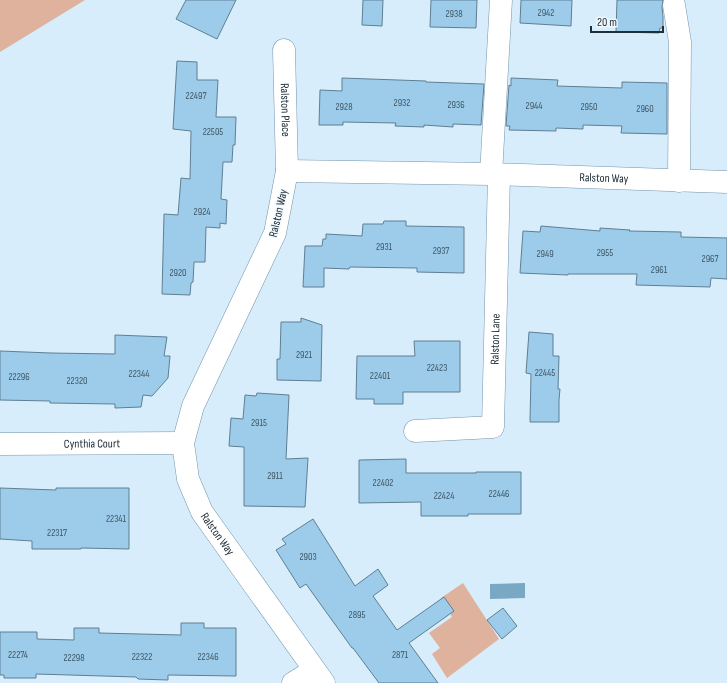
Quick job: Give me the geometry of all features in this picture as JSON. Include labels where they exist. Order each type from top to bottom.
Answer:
[{"type":"street","points":[[495,174],[501,0]]},
{"type":"street","points":[[674,5],[680,42],[679,181]]},
{"type":"street","name":"Ralston Place","points":[[284,50],[287,171]]},
{"type":"street","name":"Ralston Way","points":[[319,677],[202,512],[188,479],[184,443],[193,406],[275,233],[287,171],[495,174],[727,182]]},
{"type":"street","name":"Ralston Lane","points":[[415,431],[493,427],[495,174]]},
{"type":"street","name":"Cynthia Court","points":[[0,444],[184,443]]},
{"type":"street","points":[[293,683],[319,677]]},
{"type":"shaded area","points":[[0,0],[85,0],[0,52]]},
{"type":"shaded area","points":[[463,583],[499,639],[447,678],[432,654],[440,648],[429,633],[452,617],[441,598]]},
{"type":"water","points":[[525,583],[525,598],[490,599],[490,584]]},
{"type":"building","points":[[186,0],[236,0],[217,39],[176,19]]},
{"type":"building","points":[[363,0],[383,0],[382,26],[362,25]]},
{"type":"building","points":[[431,0],[477,0],[476,28],[430,27]]},
{"type":"building","points":[[521,0],[572,0],[571,26],[520,23]]},
{"type":"building","points":[[617,0],[663,0],[663,28],[660,28],[659,33],[616,32]]},
{"type":"building","points":[[177,61],[197,62],[197,80],[218,80],[216,117],[236,117],[235,145],[233,145],[232,162],[223,162],[221,199],[227,200],[226,224],[220,223],[220,228],[206,227],[205,262],[194,262],[193,282],[191,283],[190,295],[162,294],[164,214],[178,215],[181,178],[190,179],[191,131],[173,129]]},
{"type":"building","points":[[342,78],[484,84],[481,125],[453,124],[453,127],[424,125],[424,127],[395,126],[396,123],[343,122],[343,125],[319,125],[320,90],[342,91]]},
{"type":"building","points":[[511,78],[558,80],[557,86],[622,88],[622,82],[667,83],[667,134],[621,133],[622,126],[583,125],[583,129],[556,128],[556,131],[509,130],[510,126],[506,126],[509,85],[511,86]]},
{"type":"building","points":[[384,221],[406,221],[406,226],[464,227],[464,273],[417,272],[417,268],[324,268],[324,287],[303,287],[305,246],[322,246],[323,239],[326,239],[326,234],[362,236],[363,224],[383,224]]},
{"type":"building","points":[[541,226],[600,231],[600,228],[630,230],[629,231],[681,232],[681,237],[727,238],[727,279],[711,278],[710,287],[636,285],[637,274],[568,275],[520,273],[523,231],[540,232]]},
{"type":"building","points":[[301,318],[322,325],[321,381],[277,380],[277,359],[280,359],[281,322],[301,322]]},
{"type":"building","points":[[529,332],[553,334],[553,356],[559,356],[559,422],[530,422],[531,374],[526,373]]},
{"type":"building","points":[[115,335],[167,337],[164,356],[170,356],[168,378],[152,396],[143,395],[141,407],[115,408],[115,404],[50,403],[50,401],[0,400],[0,351],[115,354]]},
{"type":"building","points":[[414,341],[460,341],[460,392],[403,392],[403,404],[374,404],[374,399],[356,399],[357,356],[415,356]]},
{"type":"building","points":[[257,393],[289,395],[286,459],[308,458],[305,507],[244,506],[244,447],[229,446],[231,418],[243,419],[245,395],[256,396]]},
{"type":"building","points":[[406,459],[406,473],[521,472],[521,514],[421,516],[421,502],[359,503],[359,460]]},
{"type":"building","points":[[0,488],[56,490],[56,488],[129,488],[129,549],[32,549],[32,541],[0,539]]},
{"type":"building","points":[[313,519],[355,586],[378,569],[388,585],[373,596],[397,630],[444,597],[454,611],[409,643],[438,683],[379,683],[306,584],[300,588],[276,550],[286,544],[282,539]]},
{"type":"building","points":[[503,608],[517,626],[502,639],[487,620]]},
{"type":"building","points":[[181,623],[204,623],[204,628],[236,628],[236,676],[168,675],[168,680],[138,679],[136,677],[36,674],[36,678],[4,678],[4,675],[0,675],[0,632],[37,632],[37,639],[74,640],[74,628],[99,628],[99,633],[181,635]]}]
